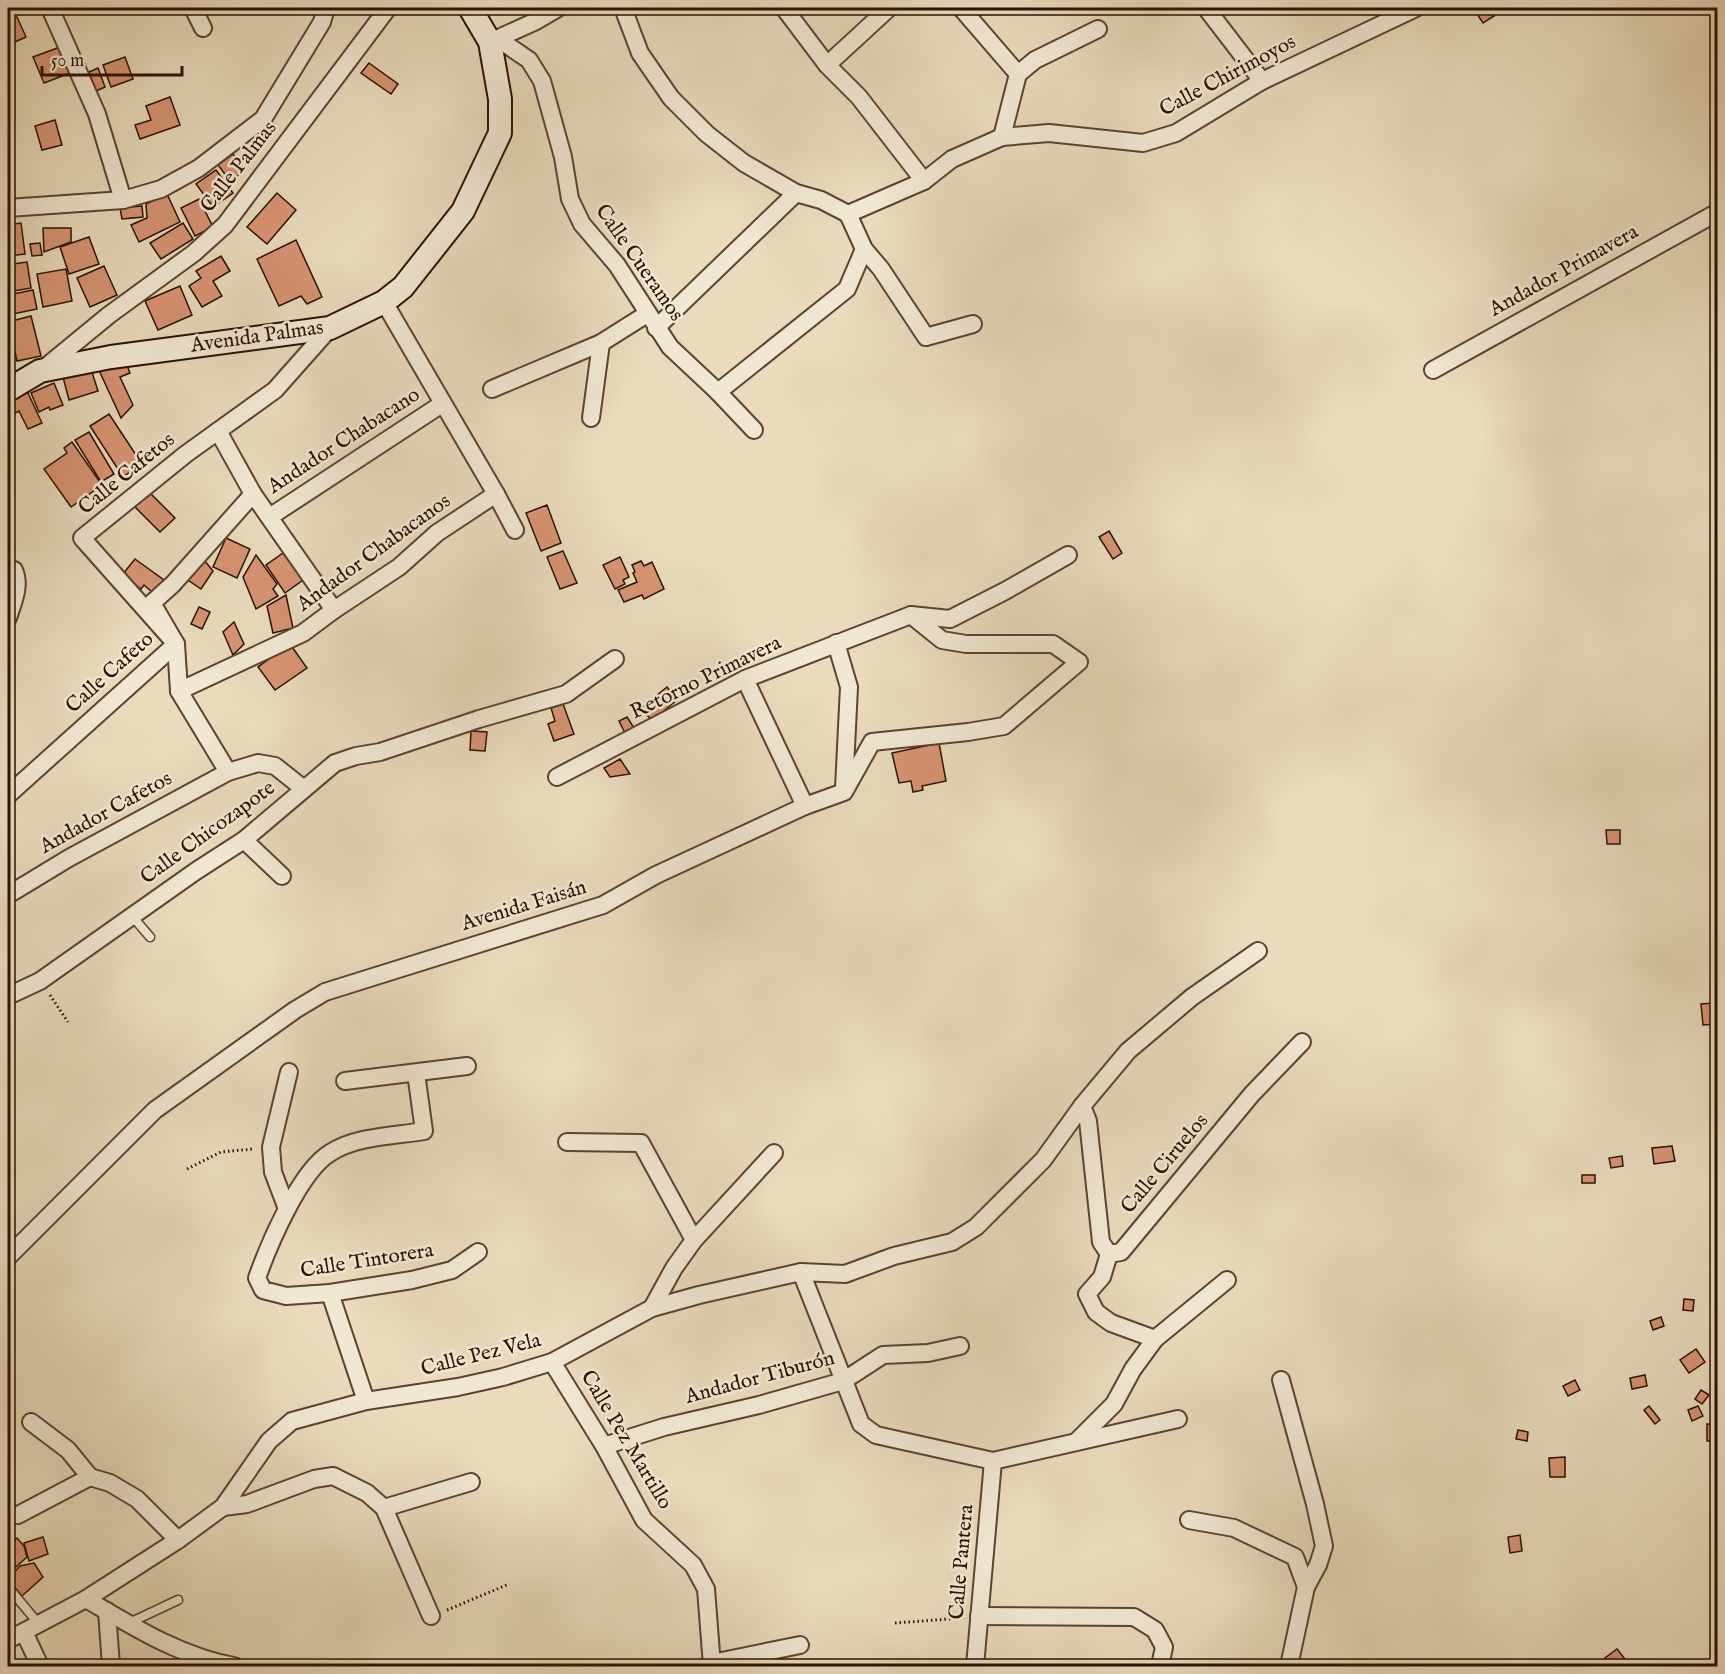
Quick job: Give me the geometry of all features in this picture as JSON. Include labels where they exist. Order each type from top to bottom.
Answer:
[{"type":"main road","name":"Avenida Palmas","points":[[8,390],[40,371],[111,357],[330,328],[384,302],[403,287],[463,211],[500,133],[500,99],[494,41],[470,8]]},
{"type":"street","points":[[50,8],[97,114],[123,200]]},
{"type":"street","points":[[193,8],[203,28]]},
{"type":"street","points":[[8,208],[123,200],[161,189],[199,168],[263,119],[322,22],[326,8]]},
{"type":"street","name":"Calle Palmas","points":[[40,371],[110,315],[194,253],[225,225],[388,8]]},
{"type":"street","points":[[494,41],[558,8]]},
{"type":"street","points":[[623,8],[640,53],[671,98],[707,134],[744,163],[796,193],[821,200],[848,214],[864,249],[881,269],[926,336],[974,324]]},
{"type":"street","points":[[784,8],[827,65],[860,97],[924,181]]},
{"type":"street","points":[[827,65],[890,8]]},
{"type":"street","points":[[961,8],[1018,74]]},
{"type":"street","points":[[1206,8],[1262,81]]},
{"type":"street","name":"Calle Chirimoyos","points":[[848,214],[924,181],[952,159],[1002,137],[1049,133],[1143,143],[1176,133],[1262,81],[1416,8]]},
{"type":"street","points":[[1002,137],[1018,74],[1035,60],[1098,29]]},
{"type":"street","name":"Calle Cueramos","points":[[494,41],[529,60],[542,81],[564,157],[570,199],[582,224],[617,264],[670,347],[754,430]]},
{"type":"street","points":[[492,389],[652,321],[796,193]]},
{"type":"street","name":"Andador Primavera","points":[[1433,370],[1718,212]]},
{"type":"street","points":[[718,392],[847,290],[864,249]]},
{"type":"street","points":[[384,302],[496,494],[514,530]]},
{"type":"street","name":"Calle Cafetos","points":[[176,644],[82,538],[218,431],[275,390],[330,328]]},
{"type":"street","points":[[591,418],[601,343]]},
{"type":"street","name":"Andador Chabacano","points":[[271,516],[442,404]]},
{"type":"street","points":[[218,431],[253,494],[271,516],[334,610]]},
{"type":"street","name":"Calle Cafeto","points":[[8,795],[176,644],[152,603],[173,584],[253,494]]},
{"type":"street","name":"Andador Chabacanos","points":[[178,691],[303,633],[399,567],[437,533],[496,494]]},
{"type":"street","points":[[911,615],[950,619],[1068,555]]},
{"type":"street","points":[[8,618],[18,580],[11,571]]},
{"type":"street","points":[[844,792],[872,742],[1004,726],[1079,662],[1053,644],[966,644],[942,640],[911,615]]},
{"type":"street","name":"Retorno Primavera","points":[[557,777],[745,679],[911,615]]},
{"type":"street","points":[[836,643],[849,687],[844,792]]},
{"type":"street","points":[[176,644],[178,691],[228,772]]},
{"type":"street","name":"Calle Chicozapote","points":[[8,996],[40,981],[244,840],[335,764],[566,694],[615,659]]},
{"type":"street","points":[[745,679],[806,806]]},
{"type":"street","name":"Andador Cafetos","points":[[8,895],[69,858],[228,772],[258,763],[275,766],[304,789]]},
{"type":"street","name":"Avenida Faisán","points":[[8,1257],[155,1110],[295,1010],[325,993],[603,905],[656,874],[806,806],[844,792]]},
{"type":"street","points":[[244,840],[282,876]]},
{"type":"street","name":"Calle Pez Vela","points":[[8,1640],[86,1599],[178,1540],[223,1507],[269,1441],[292,1420],[366,1401],[458,1388],[552,1362],[652,1308],[801,1272],[845,1274],[894,1256],[952,1242],[976,1227],[1043,1160],[1082,1106],[1128,1051],[1192,998],[1258,951]]},
{"type":"street","name":"Calle Ciruelos","points":[[1109,1254],[1121,1252],[1252,1094],[1302,1042]]},
{"type":"street","points":[[345,1081],[466,1066]]},
{"type":"street","points":[[287,1209],[273,1172],[271,1147],[289,1072]]},
{"type":"street","name":"Calle Tintorera","points":[[416,1073],[424,1131],[353,1143],[331,1152],[315,1164],[287,1209],[268,1246],[257,1278],[263,1290],[286,1296],[330,1293],[412,1280],[452,1270],[478,1252]]},
{"type":"street","points":[[1082,1106],[1088,1121],[1101,1242],[1109,1254],[1102,1277],[1087,1294],[1095,1312],[1111,1323],[1155,1339]]},
{"type":"street","points":[[567,1142],[641,1143],[694,1240]]},
{"type":"street","points":[[652,1308],[674,1268],[694,1240],[774,1152]]},
{"type":"street","points":[[801,1272],[861,1424],[876,1435],[993,1461],[1178,1419]]},
{"type":"street","points":[[1075,1442],[1114,1404],[1133,1369],[1155,1339],[1227,1280]]},
{"type":"street","points":[[330,1293],[366,1401]]},
{"type":"street","name":"Andador Tiburón","points":[[604,1446],[664,1427],[759,1405],[843,1381],[883,1355],[928,1353],[960,1346]]},
{"type":"street","name":"Calle Pez Martillo","points":[[552,1362],[604,1446],[644,1520],[693,1565],[706,1589],[712,1665]]},
{"type":"street","points":[[1281,1380],[1315,1504],[1324,1546],[1318,1565],[1306,1587],[1288,1666]]},
{"type":"street","points":[[31,1422],[68,1450],[90,1478],[110,1483],[137,1499],[178,1540]]},
{"type":"street","name":"Calle Pantera","points":[[975,1666],[993,1461]]},
{"type":"street","points":[[223,1507],[247,1504],[314,1479],[333,1476],[368,1493],[384,1508],[431,1616]]},
{"type":"street","points":[[18,1515],[90,1478]]},
{"type":"street","points":[[384,1508],[471,1482]]},
{"type":"street","points":[[1189,1520],[1234,1528],[1295,1557],[1306,1587]]},
{"type":"street","points":[[86,1599],[129,1623],[180,1658],[234,1666]]},
{"type":"street","points":[[107,1611],[111,1666]]},
{"type":"street","points":[[979,1616],[1134,1617],[1155,1630],[1164,1647],[1160,1666]]},
{"type":"street","points":[[31,1628],[40,1666]]},
{"type":"street","points":[[712,1665],[800,1645]]},
{"type":"lane","points":[[132,916],[150,937]]},
{"type":"lane","points":[[8,1587],[31,1628]]},
{"type":"lane","points":[[129,1623],[178,1600]]},
{"type":"path","points":[[40,981],[68,1022]]},
{"type":"path","points":[[187,1169],[221,1152],[271,1147]]},
{"type":"path","points":[[431,1616],[509,1584]]},
{"type":"path","points":[[895,1623],[979,1616]]},
{"type":"building","points":[[1473,8],[1488,8],[1494,16],[1483,23]]},
{"type":"building","points":[[17,17],[26,37],[8,45],[8,21]]},
{"type":"building","points":[[60,47],[70,73],[44,83],[33,57]]},
{"type":"building","points":[[125,57],[133,79],[111,87],[103,65]]},
{"type":"building","points":[[369,63],[398,84],[391,94],[361,73]]},
{"type":"building","points":[[98,68],[105,87],[96,91],[89,72]]},
{"type":"building","points":[[170,97],[180,125],[140,139],[135,125],[151,120],[146,106]]},
{"type":"building","points":[[55,120],[62,145],[42,150],[35,126]]},
{"type":"building","points":[[233,154],[245,170],[230,181],[218,165]]},
{"type":"building","points":[[216,170],[233,193],[213,207],[196,184]]},
{"type":"building","points":[[277,193],[296,210],[267,244],[247,227]]},
{"type":"building","points":[[167,194],[180,222],[139,242],[131,225],[147,218],[146,204]]},
{"type":"building","points":[[199,199],[213,227],[195,236],[181,208]]},
{"type":"building","points":[[142,206],[143,217],[122,219],[120,208]]},
{"type":"building","points":[[21,223],[25,254],[8,256],[8,225]]},
{"type":"building","points":[[183,223],[193,239],[161,259],[150,243]]},
{"type":"building","points":[[43,228],[71,228],[71,242],[44,252]]},
{"type":"building","points":[[89,237],[99,264],[69,274],[60,247]]},
{"type":"building","points":[[296,240],[322,297],[307,304],[301,296],[279,306],[257,259]]},
{"type":"building","points":[[40,243],[42,255],[32,256],[30,244]]},
{"type":"building","points":[[221,256],[230,271],[213,281],[222,296],[202,307],[189,286],[201,278],[196,271]]},
{"type":"building","points":[[27,262],[31,288],[8,292],[8,273],[14,272],[13,264]]},
{"type":"building","points":[[104,266],[117,295],[90,307],[77,278]]},
{"type":"building","points":[[66,269],[72,301],[43,307],[37,274]]},
{"type":"building","points":[[180,286],[192,315],[158,330],[145,301]]},
{"type":"building","points":[[33,290],[37,309],[8,315],[8,295]]},
{"type":"building","points":[[31,316],[41,356],[17,361],[8,322]]},
{"type":"building","points":[[125,360],[130,373],[120,377],[133,405],[121,418],[97,366]]},
{"type":"building","points":[[91,369],[98,391],[69,400],[63,377]]},
{"type":"building","points":[[54,383],[63,405],[50,410],[49,407],[39,412],[31,393]]},
{"type":"building","points":[[27,391],[42,423],[28,429],[19,411],[8,417],[8,400]]},
{"type":"building","points":[[109,414],[142,464],[123,477],[90,426]]},
{"type":"building","points":[[89,432],[114,474],[101,482],[75,440]]},
{"type":"building","points":[[72,442],[102,485],[71,507],[44,469],[67,453],[64,448]]},
{"type":"building","points":[[149,492],[175,518],[160,532],[134,506]]},
{"type":"building","points":[[547,505],[561,543],[541,551],[526,513]]},
{"type":"building","points":[[1109,531],[1122,553],[1113,559],[1099,537]]},
{"type":"building","points":[[226,538],[250,549],[237,578],[213,567]]},
{"type":"building","points":[[563,551],[577,583],[560,589],[547,557]]},
{"type":"building","points":[[283,553],[303,580],[285,593],[266,565]]},
{"type":"building","points":[[200,555],[213,571],[201,589],[185,578]]},
{"type":"building","points":[[256,555],[277,584],[273,589],[278,596],[256,609],[243,577]]},
{"type":"building","points":[[620,557],[629,577],[623,580],[625,584],[615,589],[603,565]]},
{"type":"building","points":[[135,559],[164,580],[154,594],[144,585],[141,589],[122,575]]},
{"type":"building","points":[[641,561],[644,566],[652,562],[664,589],[644,599],[642,595],[624,602],[618,590],[637,582],[632,565]]},
{"type":"building","points":[[286,595],[293,628],[273,633],[267,606]]},
{"type":"building","points":[[199,607],[210,612],[202,629],[191,624]]},
{"type":"building","points":[[234,622],[244,644],[233,655],[223,632]]},
{"type":"building","points":[[290,644],[307,668],[275,690],[258,667]]},
{"type":"building","points":[[667,687],[677,700],[652,721],[641,708]]},
{"type":"building","points":[[563,704],[574,734],[554,741],[548,724],[555,721],[551,708]]},
{"type":"building","points":[[627,717],[634,728],[625,733],[619,721]]},
{"type":"building","points":[[471,731],[487,732],[485,751],[470,750]]},
{"type":"building","points":[[939,743],[946,781],[922,786],[923,790],[913,792],[911,781],[899,783],[892,753]]},
{"type":"building","points":[[620,759],[630,774],[610,777],[604,768]]},
{"type":"building","points":[[1606,830],[1620,830],[1620,844],[1607,844]]},
{"type":"building","points":[[1715,1003],[1717,1024],[1703,1025],[1701,1004]]},
{"type":"building","points":[[1672,1146],[1675,1161],[1654,1164],[1652,1148]]},
{"type":"building","points":[[1622,1156],[1623,1166],[1611,1168],[1609,1158]]},
{"type":"building","points":[[1582,1175],[1595,1175],[1595,1183],[1582,1183]]},
{"type":"building","points":[[1684,1299],[1694,1300],[1693,1311],[1683,1310]]},
{"type":"building","points":[[1661,1317],[1664,1326],[1653,1330],[1650,1321]]},
{"type":"building","points":[[1696,1349],[1705,1362],[1689,1373],[1680,1360]]},
{"type":"building","points":[[1645,1375],[1647,1386],[1632,1389],[1630,1378]]},
{"type":"building","points":[[1575,1380],[1580,1390],[1568,1396],[1563,1386]]},
{"type":"building","points":[[1701,1390],[1709,1395],[1702,1404],[1695,1399]]},
{"type":"building","points":[[1649,1406],[1660,1420],[1655,1424],[1644,1410]]},
{"type":"building","points":[[1698,1406],[1703,1416],[1692,1421],[1688,1410]]},
{"type":"building","points":[[1712,1416],[1718,1417],[1718,1441],[1707,1441],[1707,1424],[1712,1425]]},
{"type":"building","points":[[1518,1430],[1528,1432],[1527,1441],[1516,1439]]},
{"type":"building","points":[[1565,1457],[1565,1477],[1550,1477],[1549,1458]]},
{"type":"building","points":[[1520,1535],[1522,1551],[1510,1553],[1508,1537]]},
{"type":"building","points":[[43,1537],[48,1554],[29,1561],[24,1543]]},
{"type":"building","points":[[17,1538],[24,1546],[27,1557],[8,1574],[8,1546]]},
{"type":"building","points":[[34,1563],[43,1577],[22,1596],[8,1579],[20,1566]]},
{"type":"building","points":[[1617,1649],[1625,1659],[1611,1666],[1605,1658]]}]
